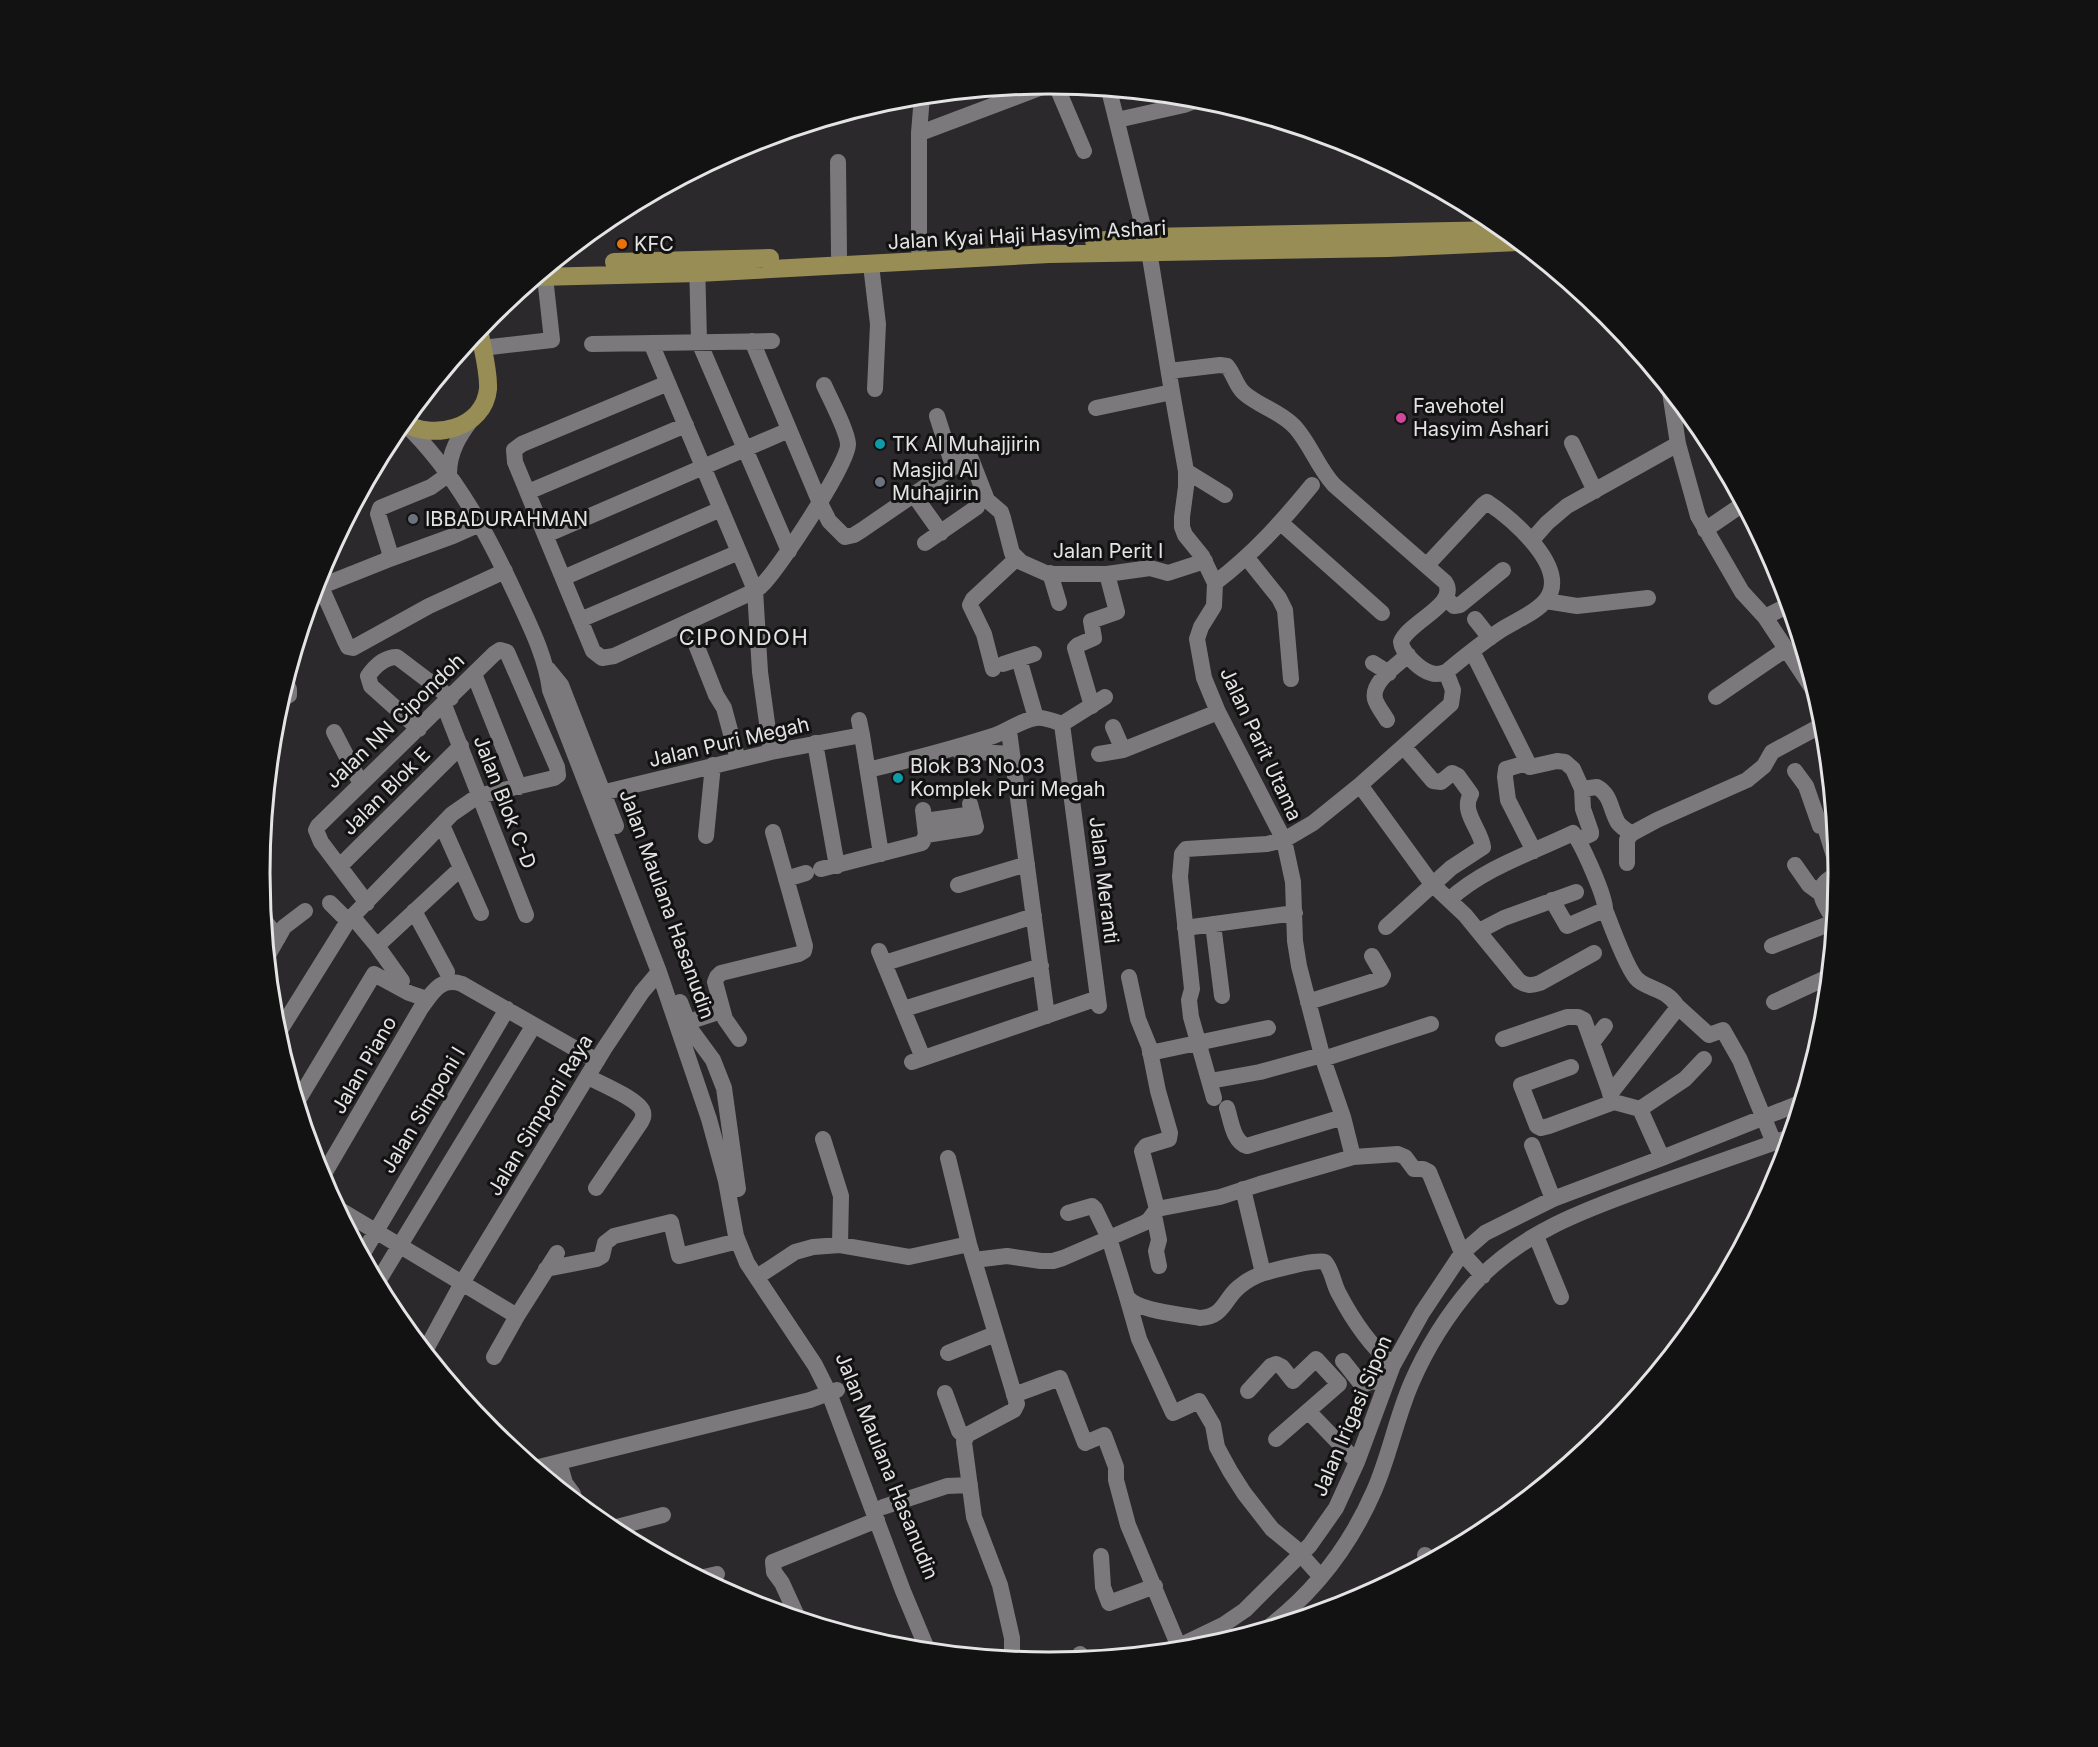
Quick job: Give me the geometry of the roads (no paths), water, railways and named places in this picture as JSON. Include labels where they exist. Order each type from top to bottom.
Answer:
[{"type":"main road","name":"Jalan Kyai Haji Hasyim Ashari","points":[[554,273],[698,266],[919,250],[1489,231]]},
{"type":"main road","name":"Jalan Kyai Haji Hasyim Ashari","points":[[698,266],[871,265],[1049,254],[1147,244],[1388,248],[1505,243]]},
{"type":"main road","points":[[412,426],[440,432],[456,428],[474,416],[482,407],[487,392],[481,341]]},
{"type":"street","points":[[1060,94],[1084,151]]},
{"type":"street","points":[[923,132],[1021,95]]},
{"type":"street","points":[[1111,97],[1147,244],[1186,471],[1182,527],[1185,535],[1205,561],[1215,583],[1247,558],[1281,523],[1312,485]]},
{"type":"street","points":[[919,250],[919,133],[921,105]]},
{"type":"street","points":[[1117,120],[1177,105]]},
{"type":"street","points":[[838,162],[839,255]]},
{"type":"street","points":[[871,265],[878,324],[875,390]]},
{"type":"street","points":[[698,266],[699,342],[789,551]]},
{"type":"street","points":[[482,348],[552,340],[546,279]]},
{"type":"street","points":[[752,341],[820,503],[829,521],[845,537],[854,535],[915,495],[963,459],[971,459],[987,500],[1001,512],[1016,559],[973,599],[970,605],[984,634],[1012,661],[1036,718]]},
{"type":"street","points":[[592,344],[772,341]]},
{"type":"street","points":[[651,343],[755,590],[759,662],[771,752]]},
{"type":"street","points":[[1169,371],[1220,364],[1227,366],[1239,388],[1245,394],[1281,415],[1295,427],[1334,485],[1448,586],[1446,598],[1403,637],[1402,646],[1408,655],[1431,674],[1446,672],[1490,638],[1546,601],[1549,595],[1552,577],[1545,558],[1532,540],[1486,502],[1427,565]]},
{"type":"street","points":[[668,383],[514,450],[514,456],[528,492],[593,651],[602,658],[609,658],[755,590],[772,574],[820,503],[848,448],[845,433],[824,385]]},
{"type":"street","points":[[1096,408],[1172,392]]},
{"type":"street","points":[[1672,406],[1678,444],[1693,502],[1705,530],[1742,592],[1765,617],[1801,671]]},
{"type":"street","points":[[387,560],[390,552],[378,514],[380,508],[431,487],[450,474],[449,464],[453,448],[460,434],[474,416]]},
{"type":"street","points":[[937,416],[953,466]]},
{"type":"street","points":[[528,492],[686,425]]},
{"type":"street","name":"Jalan Maulana Hasanudin","points":[[410,429],[450,474],[480,524],[498,574],[607,791],[622,858],[656,974],[701,1096],[726,1181],[738,1241],[747,1263],[764,1271]]},
{"type":"street","points":[[546,535],[789,430]]},
{"type":"street","points":[[1572,443],[1595,491]]},
{"type":"street","points":[[1532,540],[1561,510],[1678,444]]},
{"type":"street","points":[[1186,471],[1225,495]]},
{"type":"street","points":[[915,495],[941,533]]},
{"type":"street","points":[[925,543],[977,507]]},
{"type":"street","points":[[1705,530],[1737,508]]},
{"type":"street","points":[[563,578],[721,509]]},
{"type":"street","points":[[1281,523],[1382,613]]},
{"type":"street","points":[[325,585],[480,524]]},
{"type":"street","points":[[580,620],[739,552]]},
{"type":"street","points":[[1247,558],[1279,598],[1285,610],[1290,679]]},
{"type":"street","name":"Jalan Perit I","points":[[1016,559],[1050,573],[1080,575],[1150,568],[1168,573],[1205,561]]},
{"type":"street","points":[[1446,598],[1454,606],[1460,605],[1503,570]]},
{"type":"street","points":[[1050,573],[1059,603]]},
{"type":"street","points":[[321,596],[348,647],[353,648],[429,606],[498,574]]},
{"type":"street","points":[[881,854],[868,770],[946,751],[1009,731],[1020,722],[1036,718],[1051,719],[1062,724],[1099,701],[1075,648],[1094,638],[1091,621],[1117,612],[1107,574]]},
{"type":"street","name":"Jalan Parit Utama","points":[[1215,583],[1214,606],[1198,633],[1197,639],[1204,678],[1218,712],[1284,840],[1293,882],[1295,941],[1308,1002],[1353,1157]]},
{"type":"street","points":[[1546,601],[1577,606],[1648,598]]},
{"type":"street","points":[[1765,617],[1782,608]]},
{"type":"street","points":[[1475,619],[1490,638]]},
{"type":"street","points":[[695,642],[716,695],[724,708],[738,760]]},
{"type":"street","points":[[1716,697],[1786,649]]},
{"type":"street","name":"Jalan NN Cipondoh","points":[[340,866],[321,842],[316,830],[318,826],[497,651],[504,651],[511,658],[529,699]]},
{"type":"street","points":[[1472,651],[1530,767],[1539,767],[1557,761],[1565,762],[1573,769],[1582,789],[1583,809],[1591,834],[1578,840]]},
{"type":"street","points":[[1387,720],[1374,696],[1376,688],[1408,655]]},
{"type":"street","points":[[419,729],[371,686],[368,676],[376,667],[389,657],[397,657],[447,701]]},
{"type":"street","points":[[1373,663],[1389,673]]},
{"type":"street","points":[[1342,1117],[1247,1146],[1239,1142],[1210,1081],[1191,1017],[1189,999],[1192,989],[1180,877],[1184,851],[1267,844],[1284,840],[1313,823],[1360,785],[1451,704],[1454,690],[1446,672]]},
{"type":"street","points":[[474,674],[519,787]]},
{"type":"street","points":[[285,1023],[350,918],[461,807],[478,796],[554,778],[559,773],[529,699],[555,688]]},
{"type":"street","name":"Jalan Blok C-D","points":[[447,701],[478,796],[526,915]]},
{"type":"street","points":[[1099,754],[1123,750],[1218,712]]},
{"type":"street","name":"Jalan Meranti","points":[[1047,1016],[1098,1002],[1062,724]]},
{"type":"street","name":"Jalan Puri Megah","points":[[607,791],[815,743],[860,727],[868,770]]},
{"type":"street","points":[[1113,727],[1123,750]]},
{"type":"street","points":[[1627,863],[1627,840],[1632,834],[1657,820],[1747,780],[1764,766],[1772,752],[1814,729]]},
{"type":"street","points":[[1009,731],[1041,966],[1047,1016],[918,1060],[904,1009],[882,957],[1034,916]]},
{"type":"street","points":[[334,732],[361,784]]},
{"type":"street","points":[[815,743],[821,869]]},
{"type":"street","name":"Jalan Blok E","points":[[340,866],[461,746]]},
{"type":"street","points":[[1386,927],[1451,868],[1481,849],[1483,843],[1468,808],[1467,800],[1471,794],[1458,776],[1452,773],[1441,782],[1433,781],[1404,747]]},
{"type":"street","points":[[946,751],[1012,754]]},
{"type":"street","points":[[1527,763],[1506,769],[1506,786],[1508,800],[1534,851]]},
{"type":"street","points":[[706,836],[712,765]]},
{"type":"street","points":[[1795,771],[1806,786],[1820,826],[1825,826],[1826,830]]},
{"type":"street","points":[[1360,785],[1432,884],[1479,931],[1519,981],[1532,986],[1549,979],[1594,953]]},
{"type":"street","points":[[1582,789],[1597,787],[1604,791],[1612,805],[1617,822],[1632,834]]},
{"type":"street","points":[[786,879],[918,845],[925,840],[925,822],[972,809]]},
{"type":"street","points":[[442,825],[481,913]]},
{"type":"street","points":[[739,1039],[720,1016],[715,982],[717,976],[804,951],[805,946],[773,832]]},
{"type":"street","points":[[1449,900],[1461,889],[1485,874],[1573,833],[1637,980],[1659,990],[1708,1035],[1722,1030],[1740,1060],[1773,1132]]},
{"type":"street","name":"Jalan Maulana Hasanudin","points":[[622,858],[726,1093],[745,1232],[755,1260],[800,1322],[824,1361],[825,1395],[884,1511],[936,1644]]},
{"type":"street","points":[[958,885],[1027,864]]},
{"type":"street","points":[[1795,865],[1809,885],[1820,893],[1827,906]]},
{"type":"street","points":[[340,866],[367,903]]},
{"type":"street","points":[[377,946],[461,868]]},
{"type":"street","points":[[1820,893],[1821,886],[1828,879]]},
{"type":"street","points":[[1479,931],[1504,918],[1576,892]]},
{"type":"street","points":[[1552,900],[1567,926],[1605,911]]},
{"type":"street","points":[[330,903],[350,918],[377,946],[402,981]]},
{"type":"street","points":[[274,944],[286,924],[304,911]]},
{"type":"street","points":[[414,911],[449,977],[597,1061]]},
{"type":"street","points":[[1185,928],[1295,913]]},
{"type":"street","points":[[1213,924],[1222,996]]},
{"type":"street","points":[[1772,946],[1826,924]]},
{"type":"street","points":[[273,931],[278,938]]},
{"type":"street","points":[[1308,1002],[1381,979],[1383,975],[1372,956]]},
{"type":"street","points":[[904,1009],[1041,966]]},
{"type":"street","points":[[302,1093],[374,974],[409,993],[427,999]]},
{"type":"street","name":"Jalan Simponi Raya","points":[[428,1344],[462,1283],[597,1061],[656,974]]},
{"type":"street","name":"Jalan Piano","points":[[327,1168],[427,999],[434,989],[449,977]]},
{"type":"street","points":[[1129,977],[1136,1012],[1144,1029],[1170,1136],[1167,1140],[1146,1146],[1142,1151],[1155,1212],[1159,1240],[1156,1251],[1159,1266]]},
{"type":"street","points":[[1774,1002],[1820,981]]},
{"type":"street","points":[[1571,1067],[1521,1085],[1537,1126],[1540,1128],[1612,1098],[1677,1006]]},
{"type":"street","name":"Jalan Simponi I","points":[[366,1248],[507,1009]]},
{"type":"street","points":[[694,1024],[720,1016]]},
{"type":"street","points":[[1503,1039],[1567,1017],[1578,1017],[1584,1020],[1612,1098],[1640,1109],[1662,1158]]},
{"type":"street","points":[[1210,1081],[1323,1057],[1431,1024]]},
{"type":"street","points":[[382,1275],[534,1025]]},
{"type":"street","points":[[1592,1043],[1605,1026]]},
{"type":"street","points":[[1150,1053],[1268,1028]]},
{"type":"street","points":[[1640,1109],[1685,1079],[1704,1059]]},
{"type":"street","points":[[690,1065],[700,1075],[706,1075],[711,1071],[713,1060]]},
{"type":"street","points":[[588,1077],[632,1101],[639,1106],[644,1115],[596,1188]]},
{"type":"street","points":[[701,1096],[702,1086],[709,1081],[718,1084],[726,1093]]},
{"type":"street","name":"Jalan Irigasi Sipon","points":[[1283,1616],[1319,1575],[1331,1567],[1352,1535],[1374,1490],[1411,1385],[1449,1316],[1481,1274],[1549,1227],[1773,1132],[1790,1114]]},
{"type":"street","name":"Jalan Irigasi Sipon","points":[[1194,1639],[1223,1625],[1245,1610],[1302,1557],[1336,1508],[1357,1462],[1383,1387],[1427,1304],[1462,1254],[1485,1233],[1553,1199],[1662,1158],[1773,1132]]},
{"type":"street","points":[[823,1139],[841,1196],[840,1245]]},
{"type":"street","points":[[1532,1145],[1553,1199]]},
{"type":"street","points":[[764,1271],[803,1249],[840,1245],[909,1257],[971,1252],[1053,1261],[1144,1223],[1155,1212],[1220,1197],[1353,1157],[1398,1154],[1405,1157],[1414,1169],[1424,1169],[1429,1172],[1462,1254],[1481,1274]]},
{"type":"street","points":[[948,1158],[971,1252],[1017,1406],[1014,1410],[965,1437]]},
{"type":"street","points":[[1243,1189],[1263,1273]]},
{"type":"street","points":[[1068,1213],[1092,1206],[1109,1238],[1140,1339],[1173,1413],[1199,1401],[1209,1416],[1217,1447],[1230,1471],[1272,1529],[1319,1575]]},
{"type":"street","points":[[349,1215],[517,1316]]},
{"type":"street","points":[[546,1269],[597,1259],[602,1256],[604,1243],[614,1236],[671,1222],[679,1256],[738,1241]]},
{"type":"street","points":[[1536,1236],[1561,1297]]},
{"type":"street","points":[[494,1357],[557,1253]]},
{"type":"street","points":[[1127,1298],[1142,1307],[1200,1318],[1209,1317],[1216,1314],[1241,1285],[1263,1273],[1313,1261],[1324,1262],[1329,1266],[1336,1289],[1353,1319],[1393,1365]]},
{"type":"street","points":[[948,1353],[995,1334]]},
{"type":"street","points":[[1248,1391],[1271,1366],[1282,1367],[1293,1381],[1316,1359],[1339,1384],[1276,1439]]},
{"type":"street","points":[[1343,1361],[1362,1385],[1378,1381],[1383,1387]]},
{"type":"street","points":[[1014,1395],[1060,1378],[1085,1443],[1104,1435],[1116,1467],[1116,1480],[1128,1525],[1155,1586],[1172,1643]]},
{"type":"street","points":[[945,1394],[959,1431],[965,1437]]},
{"type":"street","points":[[543,1466],[825,1395]]},
{"type":"street","points":[[1308,1411],[1357,1462]]},
{"type":"street","points":[[965,1437],[964,1445],[974,1517],[994,1567],[1003,1598],[1012,1638],[1012,1651]]},
{"type":"street","points":[[559,1462],[563,1482]]},
{"type":"street","points":[[794,1609],[785,1588],[774,1572],[773,1562],[913,1496],[947,1486],[970,1485]]},
{"type":"street","name":"Jalan Maulana Hasanudin","points":[[884,1511],[903,1591],[924,1642]]},
{"type":"street","points":[[622,1525],[663,1515]]},
{"type":"street","points":[[1101,1556],[1104,1587],[1109,1603],[1155,1586]]},
{"type":"place","name":"KFC","points":[[622,244]]},
{"type":"place","name":"Favehotel Hasyim Ashari","points":[[1401,418]]},
{"type":"place","name":"TK Al Muhajjirin","points":[[880,444]]},
{"type":"place","name":"Masjid Al Muhajirin","points":[[880,482]]},
{"type":"place","name":"IBBADURAHMAN","points":[[413,519]]},
{"type":"place","name":"Blok B3 No.03 Komplek Puri Megah","points":[[898,778]]},
{"type":"district","name":"CIPONDOH","points":[[744,637]]}]
